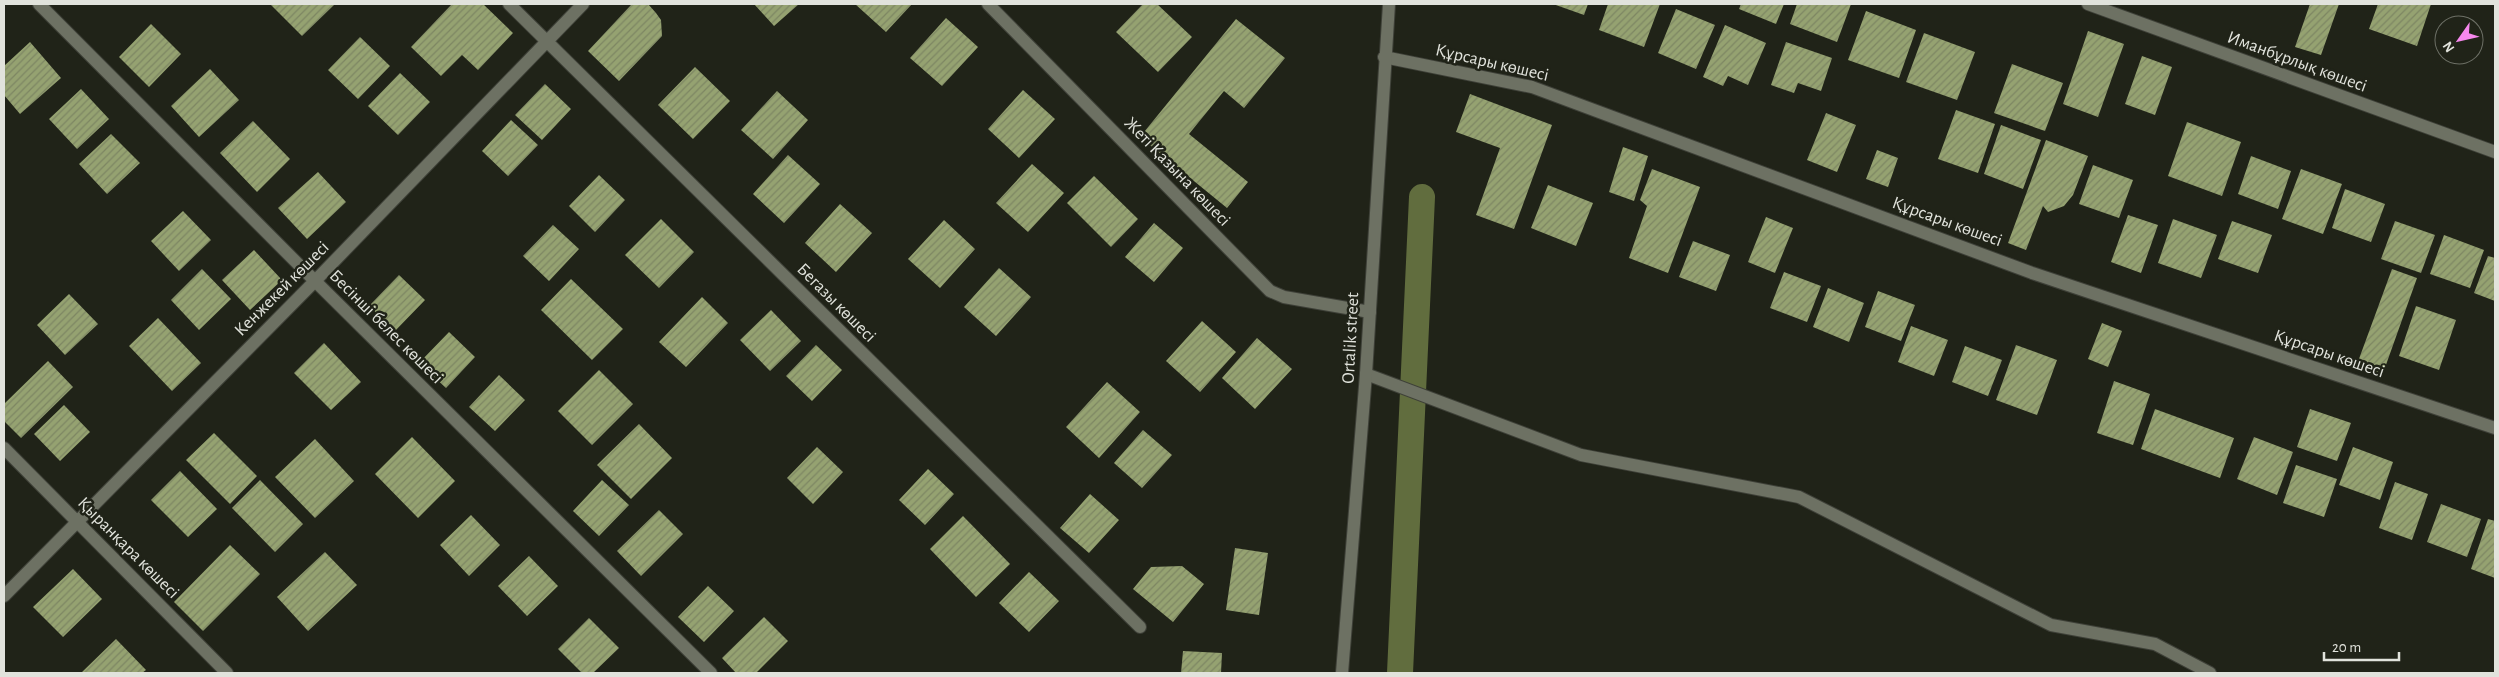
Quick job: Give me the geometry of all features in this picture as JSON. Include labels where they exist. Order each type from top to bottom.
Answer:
[{"type":"street","name":"Бесінші белес көшесі","points":[[39,4],[315,281],[711,673]]},
{"type":"street","name":"Бегазы көшесі","points":[[509,4],[1140,627]]},
{"type":"street","name":"Кенжекей көшесі","points":[[4,596],[315,281],[583,4]]},
{"type":"street","name":"Жеті Қазына көшесі","points":[[988,4],[1270,291],[1284,297],[1370,312]]},
{"type":"street","name":"Ortalik street","points":[[1342,673],[1366,374],[1384,57],[1389,4]]},
{"type":"street","name":"Иманбұрлық көшесі","points":[[2088,4],[2495,152]]},
{"type":"street","name":"Құрсары көшесі","points":[[1384,57],[1532,87],[2032,273],[2495,428]]},
{"type":"street","points":[[1366,374],[1581,455],[1799,497],[2051,625],[2156,644],[2210,673]]},
{"type":"street","name":"Қыранқара көшесі","points":[[4,448],[227,673]]},
{"type":"building","points":[[270,4],[335,4],[302,36]]},
{"type":"building","points":[[452,4],[483,4],[513,33],[478,70],[462,55],[441,76],[411,47]]},
{"type":"building","points":[[648,4],[656,13],[661,20],[662,36],[619,81],[588,51],[631,5]]},
{"type":"building","points":[[754,4],[799,4],[774,26]]},
{"type":"building","points":[[855,4],[912,4],[886,32]]},
{"type":"building","points":[[1143,4],[1157,4],[1192,37],[1158,72],[1116,32]]},
{"type":"building","points":[[1553,4],[1588,4],[1584,15]]},
{"type":"building","points":[[1608,4],[1660,4],[1644,47],[1599,30]]},
{"type":"building","points":[[1741,4],[1784,4],[1776,24],[1739,9]]},
{"type":"building","points":[[1797,4],[1851,4],[1837,42],[1790,24]]},
{"type":"building","points":[[2310,4],[2339,4],[2321,55],[2295,47]]},
{"type":"building","points":[[2378,4],[2431,4],[2417,46],[2369,29]]},
{"type":"building","points":[[1676,9],[1715,25],[1696,69],[1658,53]]},
{"type":"building","points":[[1866,11],[1916,30],[1899,78],[1848,60]]},
{"type":"building","points":[[946,18],[978,47],[942,86],[910,58]]},
{"type":"building","points":[[1236,19],[1285,58],[1244,108],[1224,91],[1189,134],[1248,182],[1227,208],[1140,137]]},
{"type":"building","points":[[151,24],[181,54],[149,87],[119,57]]},
{"type":"building","points":[[1725,25],[1766,43],[1748,85],[1728,76],[1723,86],[1703,77]]},
{"type":"building","points":[[2088,31],[2124,44],[2098,117],[2063,104]]},
{"type":"building","points":[[1924,33],[1975,52],[1957,100],[1906,82]]},
{"type":"building","points":[[360,37],[390,66],[358,99],[328,70]]},
{"type":"building","points":[[30,42],[61,78],[20,114],[4,95],[4,66]]},
{"type":"building","points":[[1786,42],[1832,58],[1821,91],[1798,83],[1794,93],[1771,85]]},
{"type":"building","points":[[2142,56],[2172,67],[2155,115],[2125,104]]},
{"type":"building","points":[[2012,64],[2063,83],[2045,131],[1994,113]]},
{"type":"building","points":[[695,67],[730,101],[693,139],[658,105]]},
{"type":"building","points":[[210,69],[239,100],[199,137],[171,106]]},
{"type":"building","points":[[400,73],[430,102],[398,135],[368,106]]},
{"type":"building","points":[[545,84],[571,109],[542,140],[515,115]]},
{"type":"building","points":[[81,89],[109,119],[77,149],[49,119]]},
{"type":"building","points":[[1023,90],[1055,119],[1019,158],[988,129]]},
{"type":"building","points":[[777,91],[808,120],[773,159],[741,130]]},
{"type":"building","points":[[1470,94],[1552,125],[1514,229],[1476,215],[1500,148],[1456,132]]},
{"type":"building","points":[[1956,110],[1995,124],[1978,173],[1938,159]]},
{"type":"building","points":[[1826,113],[1856,125],[1837,172],[1807,160]]},
{"type":"building","points":[[511,120],[538,145],[508,176],[482,151]]},
{"type":"building","points":[[253,121],[290,159],[257,192],[220,153]]},
{"type":"building","points":[[2187,122],[2241,142],[2222,196],[2168,176]]},
{"type":"building","points":[[2001,125],[2041,140],[2023,189],[1984,174]]},
{"type":"building","points":[[111,134],[140,163],[107,194],[79,164]]},
{"type":"building","points":[[2046,140],[2088,156],[2073,195],[2064,206],[2048,212],[2043,206],[2026,250],[2008,243]]},
{"type":"building","points":[[1623,147],[1648,156],[1634,201],[1609,192]]},
{"type":"building","points":[[1877,150],[1898,158],[1888,187],[1866,179]]},
{"type":"building","points":[[788,155],[820,184],[784,223],[753,194]]},
{"type":"building","points":[[2251,156],[2291,171],[2278,209],[2238,194]]},
{"type":"building","points":[[1032,164],[1064,193],[1028,232],[996,203]]},
{"type":"building","points":[[2093,165],[2133,180],[2119,218],[2079,204]]},
{"type":"building","points":[[1652,169],[1700,187],[1668,273],[1629,258],[1647,206],[1640,200]]},
{"type":"building","points":[[2301,169],[2342,184],[2323,234],[2282,219]]},
{"type":"building","points":[[318,172],[346,202],[307,239],[278,208]]},
{"type":"building","points":[[599,175],[625,200],[595,232],[569,206]]},
{"type":"building","points":[[1094,176],[1138,219],[1111,247],[1067,203]]},
{"type":"building","points":[[1548,185],[1593,203],[1576,246],[1531,228]]},
{"type":"building","points":[[2345,189],[2385,204],[2371,242],[2332,228]]},
{"type":"building","points":[[840,204],[872,233],[836,272],[805,243]]},
{"type":"building","points":[[183,211],[211,240],[179,271],[151,241]]},
{"type":"building","points":[[2128,215],[2158,225],[2141,273],[2111,262]]},
{"type":"building","points":[[1766,217],[1793,228],[1775,273],[1748,262]]},
{"type":"building","points":[[661,219],[694,252],[659,288],[625,255]]},
{"type":"building","points":[[2173,219],[2217,235],[2201,278],[2158,263]]},
{"type":"building","points":[[944,220],[975,249],[940,288],[908,259]]},
{"type":"building","points":[[2232,221],[2272,235],[2258,273],[2218,259]]},
{"type":"building","points":[[2395,221],[2435,235],[2421,273],[2381,259]]},
{"type":"building","points":[[1154,223],[1183,248],[1154,282],[1125,257]]},
{"type":"building","points":[[553,225],[579,249],[549,281],[523,256]]},
{"type":"building","points":[[2444,235],[2484,250],[2470,288],[2430,274]]},
{"type":"building","points":[[1693,241],[1730,255],[1716,291],[1679,277]]},
{"type":"building","points":[[254,250],[282,280],[250,310],[222,280]]},
{"type":"building","points":[[2488,256],[2495,258],[2495,301],[2474,293]]},
{"type":"building","points":[[999,268],[1031,297],[996,336],[964,307]]},
{"type":"building","points":[[202,269],[231,299],[199,330],[171,300]]},
{"type":"building","points":[[2392,269],[2417,278],[2382,376],[2356,367]]},
{"type":"building","points":[[1784,272],[1821,286],[1807,322],[1770,308]]},
{"type":"building","points":[[399,275],[425,300],[395,331],[369,306]]},
{"type":"building","points":[[571,279],[623,329],[592,360],[541,310]]},
{"type":"building","points":[[1828,288],[1864,303],[1849,342],[1813,327]]},
{"type":"building","points":[[1878,291],[1915,305],[1901,341],[1865,327]]},
{"type":"building","points":[[69,294],[98,324],[65,355],[37,325]]},
{"type":"building","points":[[702,297],[728,323],[686,367],[659,342]]},
{"type":"building","points":[[2416,306],[2456,320],[2439,370],[2399,356]]},
{"type":"building","points":[[771,310],[801,341],[770,371],[740,340]]},
{"type":"building","points":[[158,318],[201,363],[172,391],[129,346]]},
{"type":"building","points":[[1202,321],[1236,352],[1200,392],[1166,361]]},
{"type":"building","points":[[2102,323],[2122,331],[2108,367],[2088,359]]},
{"type":"building","points":[[1911,326],[1948,340],[1934,376],[1898,362]]},
{"type":"building","points":[[449,332],[475,357],[446,388],[419,363]]},
{"type":"building","points":[[1257,338],[1292,369],[1255,409],[1222,378]]},
{"type":"building","points":[[324,343],[361,382],[331,410],[294,373]]},
{"type":"building","points":[[816,345],[842,370],[812,401],[786,376]]},
{"type":"building","points":[[2016,345],[2057,360],[2037,415],[1996,400]]},
{"type":"building","points":[[1965,346],[2002,360],[1988,396],[1952,382]]},
{"type":"building","points":[[48,361],[73,387],[21,438],[4,421],[4,404]]},
{"type":"building","points":[[599,370],[633,404],[592,445],[558,411]]},
{"type":"building","points":[[499,375],[525,400],[495,431],[469,407]]},
{"type":"building","points":[[2114,381],[2150,394],[2133,445],[2097,433]]},
{"type":"building","points":[[1107,382],[1140,412],[1099,458],[1066,427]]},
{"type":"building","points":[[64,405],[90,432],[60,461],[34,434]]},
{"type":"building","points":[[2155,409],[2234,438],[2220,478],[2141,449]]},
{"type":"building","points":[[2310,409],[2351,423],[2337,461],[2297,447]]},
{"type":"building","points":[[639,424],[672,458],[631,499],[597,465]]},
{"type":"building","points":[[1143,430],[1172,455],[1142,488],[1114,463]]},
{"type":"building","points":[[214,433],[257,476],[230,504],[186,460]]},
{"type":"building","points":[[412,437],[455,481],[418,518],[375,474]]},
{"type":"building","points":[[2254,437],[2293,452],[2277,495],[2237,479]]},
{"type":"building","points":[[315,439],[354,481],[315,518],[275,477]]},
{"type":"building","points":[[817,447],[843,472],[813,504],[787,478]]},
{"type":"building","points":[[2353,447],[2393,462],[2380,500],[2339,485]]},
{"type":"building","points":[[2296,465],[2337,479],[2324,517],[2283,503]]},
{"type":"building","points":[[928,469],[954,494],[925,525],[899,500]]},
{"type":"building","points":[[180,471],[217,509],[188,537],[151,500]]},
{"type":"building","points":[[260,480],[303,524],[275,552],[232,508]]},
{"type":"building","points":[[602,480],[629,505],[599,536],[573,511]]},
{"type":"building","points":[[2395,482],[2428,494],[2412,540],[2379,528]]},
{"type":"building","points":[[1090,494],[1119,520],[1089,553],[1060,528]]},
{"type":"building","points":[[2441,504],[2481,519],[2467,557],[2427,542]]},
{"type":"building","points":[[659,510],[683,534],[641,576],[617,551]]},
{"type":"building","points":[[471,515],[500,545],[469,576],[440,545]]},
{"type":"building","points":[[963,516],[1010,564],[976,597],[930,549]]},
{"type":"building","points":[[2488,519],[2495,521],[2495,578],[2471,569]]},
{"type":"building","points":[[230,545],[260,574],[203,631],[174,602]]},
{"type":"building","points":[[1235,548],[1268,553],[1259,615],[1226,610]]},
{"type":"building","points":[[325,552],[357,585],[308,631],[277,597]]},
{"type":"building","points":[[529,556],[558,586],[527,616],[498,586]]},
{"type":"building","points":[[1182,566],[1204,584],[1173,622],[1133,589],[1151,567]]},
{"type":"building","points":[[73,569],[102,599],[63,637],[33,607]]},
{"type":"building","points":[[1029,572],[1059,601],[1029,632],[999,603]]},
{"type":"building","points":[[708,586],[734,611],[704,642],[678,617]]},
{"type":"building","points":[[764,617],[788,641],[756,673],[736,673],[722,658]]},
{"type":"building","points":[[589,618],[619,648],[593,673],[582,673],[558,649]]},
{"type":"building","points":[[116,639],[146,670],[142,673],[81,673]]},
{"type":"building","points":[[1183,651],[1222,653],[1221,673],[1181,673]]},
{"type":"waterway","points":[[1400,673],[1422,197]]}]
